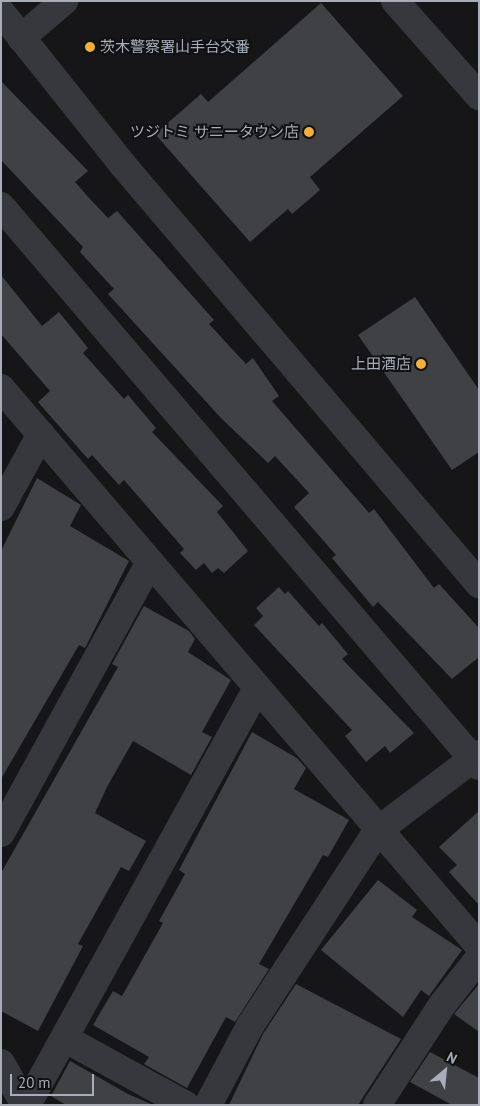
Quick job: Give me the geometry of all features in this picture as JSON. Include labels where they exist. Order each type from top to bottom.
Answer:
[{"type":"street","points":[[21,38],[64,1]]},
{"type":"street","points":[[395,1],[479,96]]},
{"type":"street","points":[[1,12],[123,166],[479,584]]},
{"type":"street","points":[[1,206],[477,759],[377,831],[250,1026],[208,1105]]},
{"type":"street","points":[[1,388],[377,831],[479,946]]},
{"type":"street","points":[[1,506],[41,434]]},
{"type":"street","points":[[1,833],[150,562]]},
{"type":"street","points":[[1,1063],[26,1105],[257,688]]},
{"type":"street","points":[[377,1105],[442,1005],[479,958]]},
{"type":"street","points":[[64,1038],[186,1105]]},
{"type":"building","points":[[321,3],[403,96],[310,177],[320,190],[292,214],[288,209],[250,242],[155,134],[201,94],[208,102]]},
{"type":"building","points":[[1,81],[88,171],[75,182],[108,218],[117,211],[214,320],[209,324],[246,364],[253,358],[279,396],[272,401],[369,513],[374,509],[434,588],[439,584],[479,628],[479,657],[452,679],[378,602],[373,607],[332,558],[336,555],[294,507],[309,493],[275,456],[268,463],[220,417],[108,294],[114,289],[80,252],[83,247],[1,160]]},
{"type":"building","points":[[1,275],[42,326],[59,312],[88,348],[83,353],[124,399],[128,395],[156,428],[152,432],[223,506],[217,512],[248,551],[224,573],[218,568],[212,573],[204,563],[196,570],[180,553],[184,549],[124,480],[119,485],[92,455],[88,459],[38,402],[50,391],[1,334]]},
{"type":"building","points":[[415,297],[479,390],[479,452],[452,470],[358,335]]},
{"type":"building","points":[[37,478],[81,505],[70,526],[129,561],[85,648],[79,645],[1,779],[1,551]]},
{"type":"building","points":[[279,587],[285,594],[288,591],[319,626],[322,623],[348,654],[342,659],[414,733],[390,753],[385,746],[366,762],[345,736],[352,730],[254,625],[263,616],[256,608]]},
{"type":"building","points":[[144,606],[189,631],[195,639],[188,652],[231,680],[202,732],[212,737],[191,775],[133,741],[107,787],[95,813],[146,841],[129,871],[121,867],[78,944],[83,946],[38,1031],[1,1011],[1,873],[118,667],[112,664]]},
{"type":"building","points":[[252,732],[297,758],[306,768],[294,789],[349,820],[328,857],[323,855],[259,964],[269,969],[235,1022],[226,1017],[187,1088],[144,1064],[149,1057],[93,1025],[113,991],[122,996],[163,923],[159,921],[185,874],[179,870]]},
{"type":"building","points":[[479,811],[479,905],[449,872],[457,865],[439,847]]},
{"type":"building","points":[[378,880],[417,910],[412,917],[462,950],[429,996],[421,990],[403,1017],[321,950]]},
{"type":"building","points":[[296,984],[401,1039],[358,1105],[229,1105],[263,1034]]},
{"type":"building","points":[[479,984],[479,1032],[454,1014]]},
{"type":"building","points":[[430,1052],[479,1078],[479,1105],[452,1105],[410,1082]]},
{"type":"building","points":[[70,1061],[128,1094],[153,1105],[66,1105],[51,1096]]},
{"type":"place","name":"茨木警察署山手台交番","points":[[90,47]]},
{"type":"place","name":"ツジトミ サニータウン店","points":[[309,132]]},
{"type":"place","name":"上田酒店","points":[[421,364]]}]
